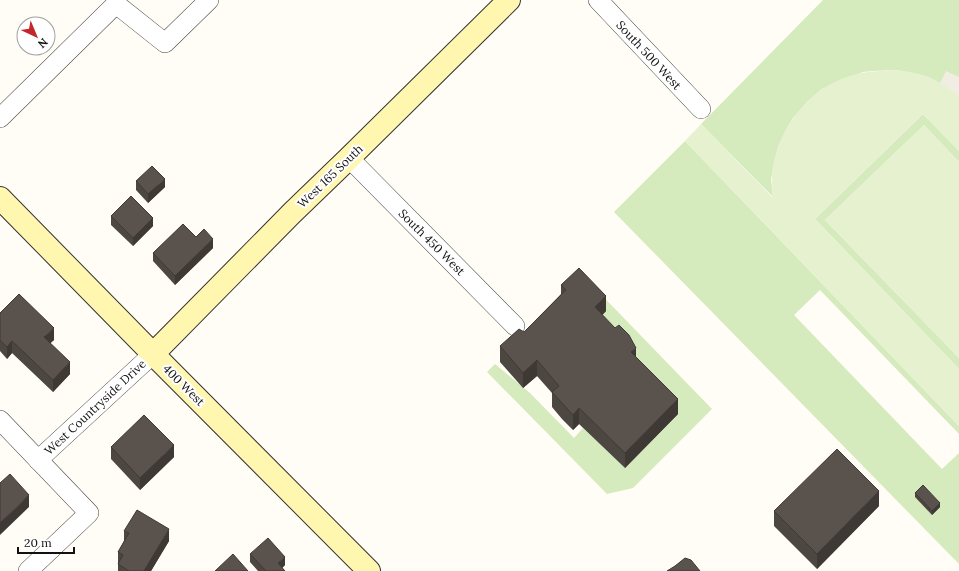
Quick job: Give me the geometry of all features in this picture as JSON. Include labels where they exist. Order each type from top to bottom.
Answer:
[{"type":"main road","name":"West 165 South","points":[[153,354],[292,213],[509,0]]},
{"type":"main road","name":"400 West","points":[[0,198],[368,571]]},
{"type":"street","points":[[0,118],[116,2],[165,43],[209,0]]},
{"type":"street","name":"South 500 West","points":[[598,0],[701,109]]},
{"type":"street","name":"South 450 West","points":[[349,158],[516,326]]},
{"type":"street","name":"West Countryside Drive","points":[[38,460],[153,354]]},
{"type":"street","points":[[0,420],[90,513],[28,571]]},
{"type":"green space","points":[[823,0],[959,0],[959,96],[947,87],[928,77],[896,70],[863,72],[822,89],[808,101],[793,118],[778,147],[771,179],[773,197],[701,124]]},
{"type":"green space","points":[[896,70],[914,73],[930,78],[944,85],[959,96],[959,151],[923,114],[815,219],[959,369],[959,426],[685,141],[701,124],[772,197],[772,170],[777,151],[783,136],[800,109],[824,88],[838,80],[869,72]]},
{"type":"green space","points":[[923,114],[959,151],[959,162],[924,125],[825,220],[959,358],[959,369],[815,219]]},
{"type":"green space","points":[[924,125],[959,162],[959,358],[825,220]]},
{"type":"green space","points":[[685,141],[959,426],[959,434],[820,290],[794,315],[942,469],[959,453],[959,564],[614,212]]},
{"type":"green space","points":[[587,280],[712,409],[633,488],[607,494],[487,372],[495,364],[530,393],[574,438],[583,428],[625,468],[678,414],[595,323]]},
{"type":"shaded area","points":[[946,71],[959,77],[959,96],[940,83]]},
{"type":"building","points":[[152,166],[165,179],[148,194],[136,181]]},
{"type":"building","points":[[131,196],[153,218],[133,238],[111,216]]},
{"type":"building","points":[[183,224],[196,237],[204,229],[213,239],[175,276],[153,253]]},
{"type":"building","points":[[579,268],[606,296],[595,307],[615,328],[619,325],[629,335],[636,348],[631,352],[678,399],[625,453],[579,408],[573,415],[552,392],[559,386],[537,360],[523,373],[500,346],[519,329],[524,332],[566,290],[561,285]]},
{"type":"building","points":[[19,294],[54,328],[44,337],[70,362],[53,380],[12,341],[7,347],[0,340],[0,313]]},
{"type":"building","points":[[144,415],[174,445],[140,478],[111,447]]},
{"type":"building","points":[[837,449],[879,491],[817,554],[774,511]]},
{"type":"building","points":[[10,474],[29,495],[0,523],[0,483]]},
{"type":"building","points":[[923,485],[940,503],[932,511],[915,493]]},
{"type":"building","points":[[137,510],[169,529],[144,571],[129,571],[118,564],[123,555],[118,552],[129,533],[124,531]]},
{"type":"building","points":[[268,538],[285,557],[278,563],[285,571],[266,571],[250,554]]},
{"type":"building","points":[[233,554],[248,571],[215,571]]},
{"type":"building","points":[[685,558],[691,560],[700,571],[667,571],[675,566]]}]
